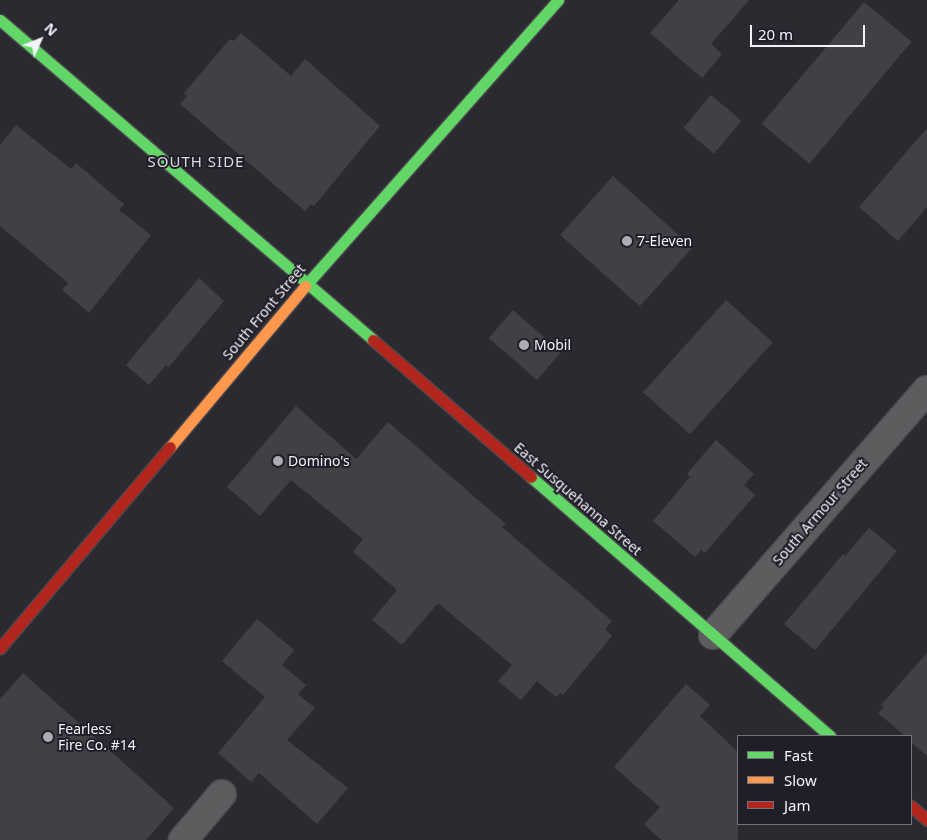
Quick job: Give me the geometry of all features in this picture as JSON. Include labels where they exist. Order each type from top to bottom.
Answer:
[{"type":"main road","name":"South Front Street","points":[[0,648],[307,284],[558,0]]},
{"type":"main road","name":"East Susquehanna Street","points":[[0,20],[829,735]]},
{"type":"main road","points":[[912,807],[927,820]]},
{"type":"street","name":"South Armour Street","points":[[713,635],[927,390]]},
{"type":"street","points":[[183,840],[222,794]]},
{"type":"building","points":[[679,0],[749,0],[711,44],[722,54],[702,78],[650,33]]},
{"type":"building","points":[[864,2],[911,42],[809,164],[762,124]]},
{"type":"building","points":[[241,33],[291,76],[305,59],[380,126],[314,206],[311,204],[305,211],[180,104],[187,96],[184,93],[230,39],[234,41]]},
{"type":"building","points":[[711,95],[742,121],[714,154],[683,128]]},
{"type":"building","points":[[16,125],[71,169],[76,163],[124,204],[119,210],[151,235],[89,313],[62,290],[68,283],[0,226],[0,145]]},
{"type":"building","points":[[927,128],[927,207],[898,241],[859,207]]},
{"type":"building","name":"7-Eleven","points":[[613,176],[693,248],[640,306],[560,235]]},
{"type":"building","points":[[199,278],[224,301],[168,368],[166,365],[149,385],[126,365]]},
{"type":"building","points":[[726,300],[773,342],[690,434],[643,392]]},
{"type":"building","name":"Mobil","points":[[513,310],[561,352],[537,380],[489,338]]},
{"type":"building","points":[[296,406],[356,459],[388,422],[506,524],[502,527],[612,621],[605,629],[612,636],[563,695],[560,693],[556,697],[537,681],[521,700],[498,681],[512,665],[438,603],[402,645],[372,620],[397,590],[353,552],[363,539],[291,480],[260,516],[227,487]]},
{"type":"building","points":[[716,440],[754,474],[744,485],[755,495],[705,553],[701,550],[695,557],[653,521],[690,477],[687,474]]},
{"type":"building","points":[[869,528],[897,551],[815,650],[784,624],[843,554],[845,556]]},
{"type":"building","points":[[257,619],[294,650],[282,665],[306,685],[298,694],[315,708],[287,740],[348,788],[317,824],[259,773],[251,782],[218,753],[265,697],[222,661]]},
{"type":"building","points":[[927,653],[927,756],[912,743],[912,735],[904,735],[878,713],[884,707],[881,705]]},
{"type":"building","name":"Fearless Fire Co. #14","points":[[23,673],[174,808],[146,840],[0,840],[0,699]]},
{"type":"building","points":[[686,684],[710,705],[700,716],[737,751],[738,840],[661,840],[644,824],[660,807],[614,767]]},
{"type":"traffic: fast","points":[[305,286],[558,0]]},
{"type":"traffic: fast","points":[[0,20],[373,340]]},
{"type":"traffic: fast","points":[[531,477],[829,735]]},
{"type":"traffic: slow","points":[[170,447],[305,286]]},
{"type":"traffic: jam","points":[[373,340],[531,477]]},
{"type":"traffic: jam","points":[[0,648],[170,447]]},
{"type":"traffic: jam","points":[[912,807],[927,820]]},
{"type":"place","name":"7-Eleven","points":[[627,241]]},
{"type":"place","name":"Mobil","points":[[524,345]]},
{"type":"place","name":"Domino's","points":[[278,461]]},
{"type":"place","name":"Fearless Fire Co. #14","points":[[48,737]]},
{"type":"district","name":"SOUTH SIDE","points":[[196,162]]}]
